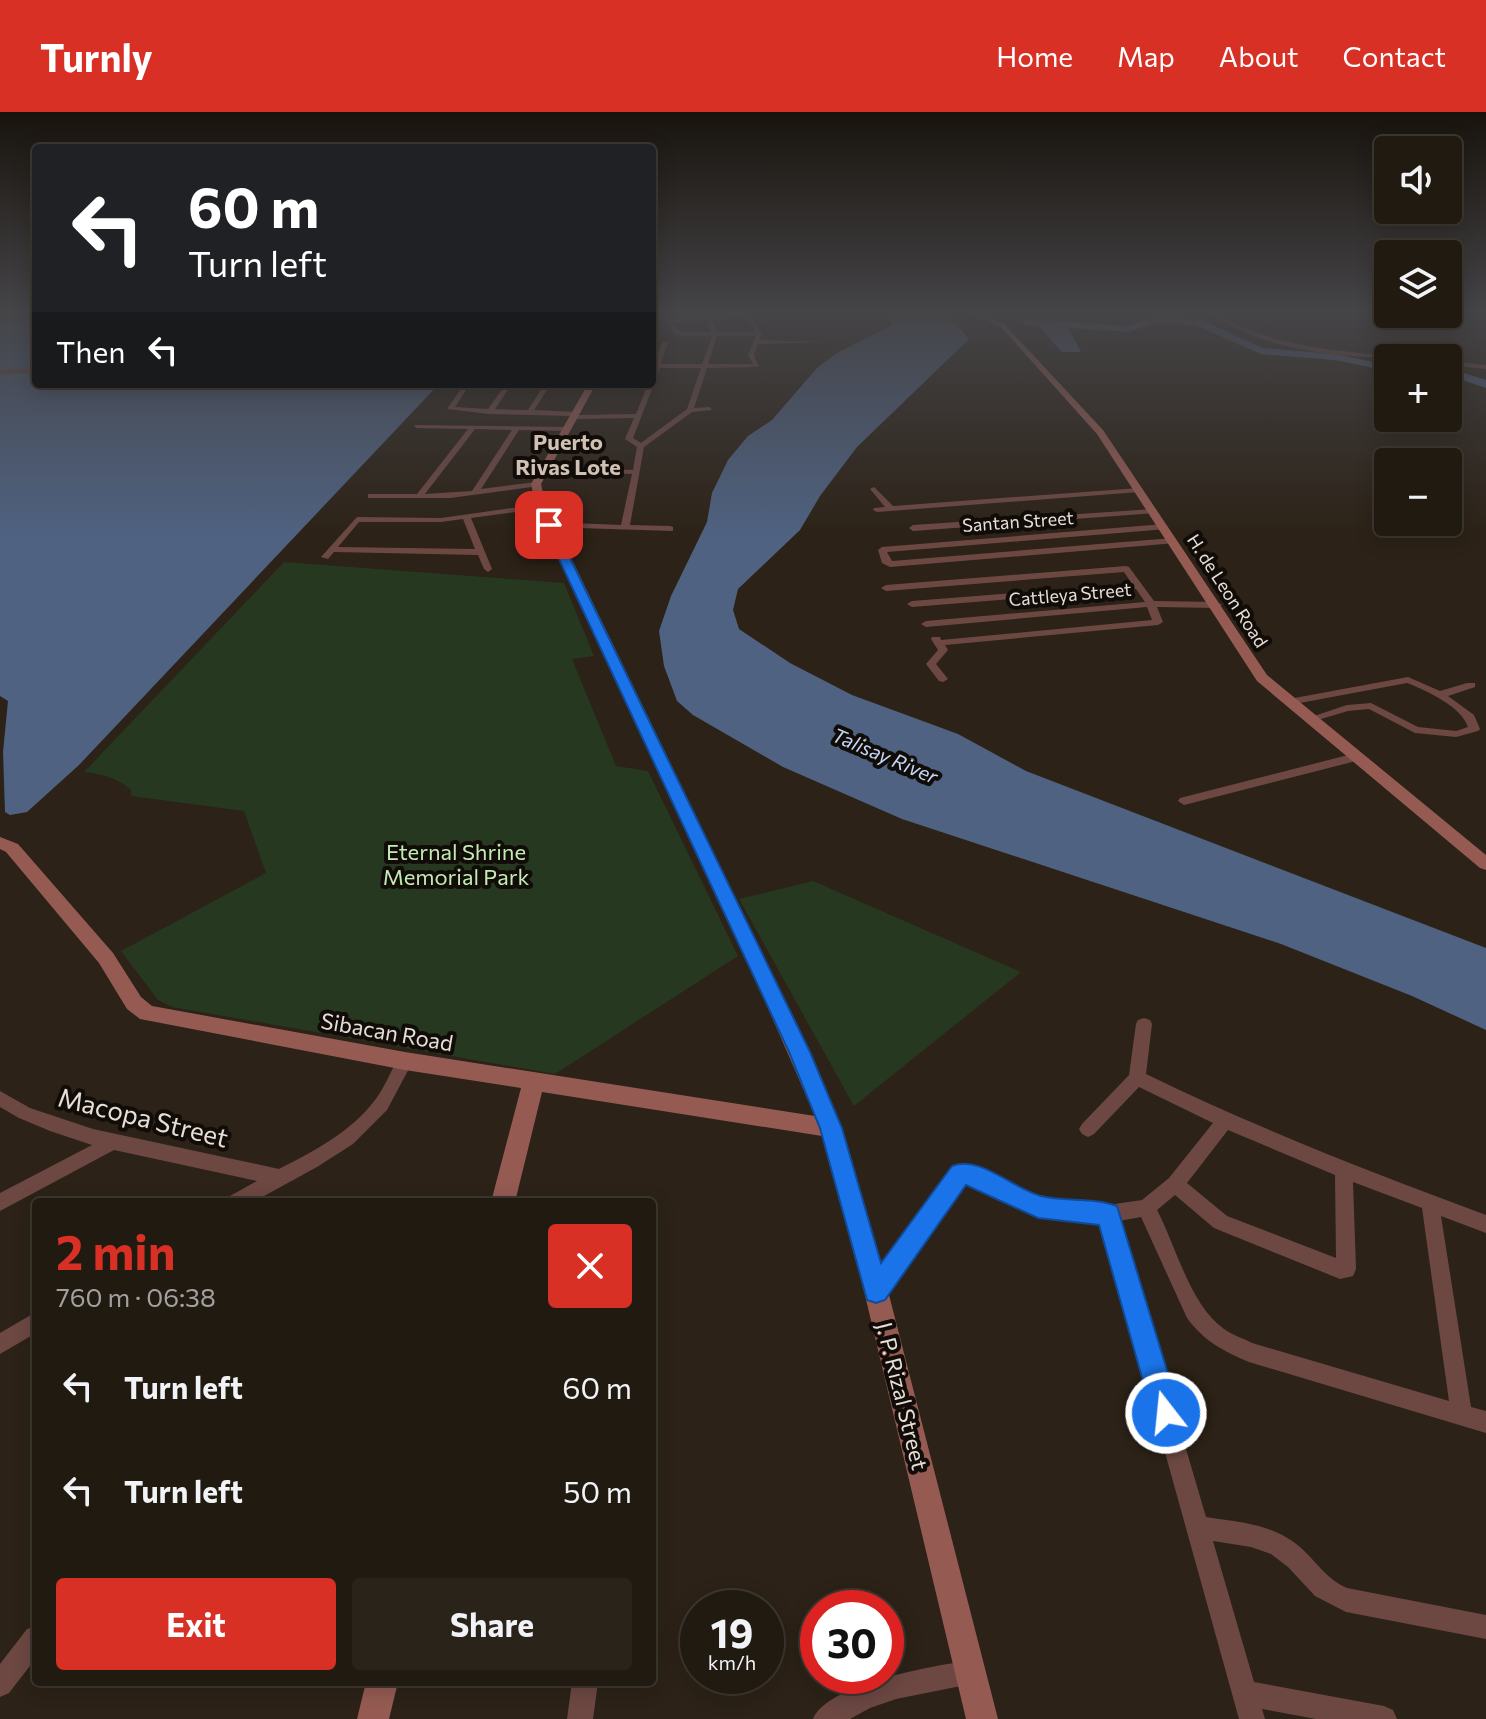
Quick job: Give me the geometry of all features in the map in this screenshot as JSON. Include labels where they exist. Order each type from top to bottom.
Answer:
[{"type":"street","points":[[690,410],[698,386]]},
{"type":"street","name":"H. de Leon Road","points":[[1058,386],[1100,432],[1217,605],[1262,678],[1486,864]]},
{"type":"street","points":[[464,388],[450,409],[639,416]]},
{"type":"street","points":[[489,412],[506,388]]},
{"type":"street","points":[[529,413],[545,388]]},
{"type":"street","points":[[371,496],[475,492],[536,484],[590,388]]},
{"type":"street","points":[[641,446],[629,439],[650,388]]},
{"type":"street","points":[[625,528],[641,446],[690,410],[710,409]]},
{"type":"street","points":[[416,426],[427,430],[473,427],[568,429]]},
{"type":"street","points":[[419,496],[473,427]]},
{"type":"street","points":[[475,492],[517,428]]},
{"type":"street","points":[[546,469],[635,472]]},
{"type":"street","name":"J. P. Rizal Street","points":[[536,484],[545,516],[753,953],[831,1128],[876,1291],[982,1719]]},
{"type":"street","points":[[874,489],[891,509]]},
{"type":"street","points":[[877,510],[1139,490]]},
{"type":"street","points":[[913,528],[1153,511]]},
{"type":"street","points":[[325,557],[357,519],[545,516],[625,528],[670,529]]},
{"type":"street","points":[[466,517],[488,569]]},
{"type":"street","name":"Santan Street","points":[[1164,527],[882,550],[890,564],[1173,541]]},
{"type":"street","points":[[332,549],[479,552]]},
{"type":"street","points":[[886,588],[1126,569],[1158,619],[1156,623],[938,643]]},
{"type":"street","points":[[912,604],[1138,586]]},
{"type":"street","points":[[900,587],[943,650],[931,664],[943,679]]},
{"type":"street","name":"Cattleya Street","points":[[926,624],[1151,604],[1217,605]]},
{"type":"street","points":[[1289,702],[1348,689],[1408,680],[1440,695],[1470,717],[1474,729],[1456,734],[1415,730],[1371,706],[1348,689]]},
{"type":"street","points":[[1440,695],[1471,685]]},
{"type":"street","points":[[1311,719],[1347,708],[1371,706]]},
{"type":"street","points":[[1184,801],[1356,757]]},
{"type":"street","name":"Sibacan Road","points":[[6,846],[106,958],[134,1003],[147,1013],[405,1061],[831,1128]]},
{"type":"street","points":[[1088,1129],[1137,1078],[1144,1024]]},
{"type":"street","points":[[243,1198],[340,1143],[362,1127],[380,1108],[405,1061]]},
{"type":"street","points":[[1137,1078],[1225,1121],[1486,1224]]},
{"type":"street","points":[[504,1198],[534,1080]]},
{"type":"street","name":"Macopa Street","points":[[0,1099],[49,1123],[278,1177]]},
{"type":"street","points":[[876,1291],[960,1174],[967,1173],[1038,1207],[1108,1214],[1146,1208],[1175,1184],[1225,1121]]},
{"type":"street","points":[[0,1202],[115,1141]]},
{"type":"street","points":[[1175,1184],[1221,1222],[1346,1269],[1344,1170]]},
{"type":"street","points":[[1430,1203],[1462,1415]]},
{"type":"street","points":[[1146,1208],[1162,1237],[1191,1306],[1214,1334],[1249,1352],[1486,1422]]},
{"type":"street","points":[[1108,1214],[1252,1719]]},
{"type":"street","points":[[0,1344],[32,1324]]},
{"type":"street","points":[[1199,1527],[1266,1540],[1281,1546],[1327,1593],[1346,1600],[1486,1627]]},
{"type":"street","points":[[0,1684],[32,1643]]},
{"type":"street","points":[[826,1719],[846,1705],[886,1687],[971,1672]]},
{"type":"street","points":[[373,1719],[381,1686]]},
{"type":"street","points":[[580,1719],[584,1686]]},
{"type":"street","points":[[1246,1693],[1384,1719]]},
{"type":"green space","name":"Eternal Shrine Memorial Park","points":[[284,562],[564,583],[594,656],[572,659],[616,766],[648,771],[738,956],[555,1074],[172,1007],[158,1000],[121,951],[266,873],[244,811],[131,796],[131,790],[115,780],[84,772]]},
{"type":"green space","points":[[813,881],[1021,972],[854,1106],[739,899]]},
{"type":"water","points":[[0,386],[435,388],[79,765],[27,812],[10,815],[5,812],[3,752],[8,701],[0,696]]},
{"type":"water","name":"Talisay River","points":[[801,386],[920,386],[857,447],[820,496],[800,530],[738,589],[733,610],[739,629],[790,663],[852,695],[958,734],[1026,771],[1486,948],[1486,1030],[1412,996],[1281,944],[902,819],[783,767],[693,715],[677,701],[664,666],[659,631],[671,596],[707,522],[712,493],[728,460],[748,436],[772,420]]},
{"type":"district","name":"Puerto Rivas Lote","points":[[568,454]]},
{"type":"route","points":[[549,525],[799,1052],[831,1128],[876,1291],[960,1174],[967,1173],[1038,1207],[1108,1214],[1166,1413]]}]
